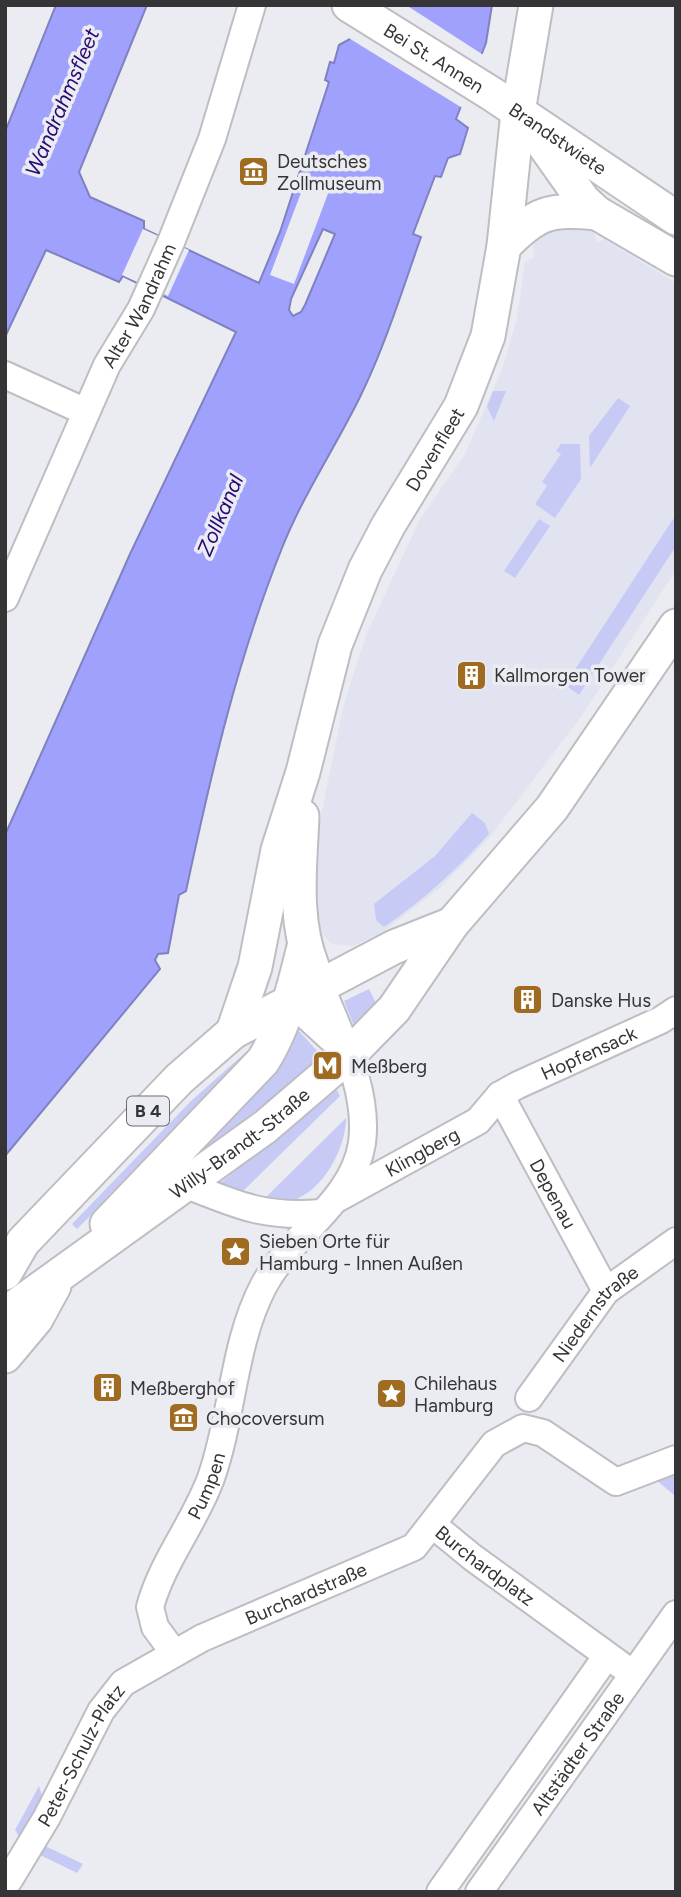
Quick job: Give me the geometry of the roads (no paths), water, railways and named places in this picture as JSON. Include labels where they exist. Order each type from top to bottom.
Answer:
[{"type":"main road","name":"Bei St. Annen","points":[[349,5],[518,112]]},
{"type":"main road","name":"Dovenfleet","points":[[233,1032],[256,967],[278,850],[303,772],[335,645],[365,570],[388,526],[461,406],[480,361],[495,307],[505,246],[518,112],[536,5]]},
{"type":"main road","name":"Brandstwiete","points":[[518,112],[583,200],[597,213],[676,259]]},
{"type":"main road","name":"Brandstwiete","points":[[518,112],[676,218]]},
{"type":"main road","points":[[505,246],[533,219],[550,212],[597,213]]},
{"type":"main road","name":"Willy-Brandt-Straße","points":[[5,1314],[265,1127],[348,1056],[394,1009],[452,924],[552,808],[676,626]]},
{"type":"main road","name":"Dovenfleet","points":[[303,772],[298,900],[304,947],[321,987]]},
{"type":"main road","name":"Willy-Brandt-Straße","points":[[5,1273],[14,1248],[179,1079],[233,1032],[394,947],[452,924]]},
{"type":"main road","name":"Dovenfleet","points":[[290,1001],[304,947]]},
{"type":"main road","name":"Willy-Brandt-Straße","points":[[5,1356],[36,1319],[61,1274],[165,1160],[263,1061],[275,1042],[290,1001]]},
{"type":"street","name":"Alter Wandrahm","points":[[5,598],[107,365],[151,288],[171,242],[212,139],[252,5]]},
{"type":"street","points":[[5,374],[86,412]]},
{"type":"street","points":[[187,1185],[264,1213],[329,1206],[351,1178],[359,1156],[364,1122],[358,1088],[348,1056],[321,987]]},
{"type":"street","points":[[290,1001],[324,1029],[348,1056]]},
{"type":"street","name":"Hopfensack","points":[[500,1095],[676,1010]]},
{"type":"street","name":"Klingberg","points":[[329,1206],[478,1121],[500,1095]]},
{"type":"street","name":"Depenau","points":[[500,1095],[606,1292]]},
{"type":"street","name":"Pumpen","points":[[174,1653],[155,1627],[150,1607],[211,1478],[254,1305],[280,1259],[329,1206]]},
{"type":"street","name":"Niedernstraße","points":[[530,1398],[606,1292],[676,1241]]},
{"type":"street","name":"Burchardplatz","points":[[628,1681],[606,1657],[433,1525],[494,1444],[523,1427],[543,1433],[616,1482],[676,1459]]},
{"type":"street","name":"Burchardstraße","points":[[174,1653],[202,1638],[414,1547],[433,1525]]},
{"type":"street","name":"Altstädter Straße","points":[[480,1892],[676,1614]]},
{"type":"street","name":"Peter-Schulz-Platz","points":[[14,1883],[23,1860],[112,1695],[123,1683],[174,1653]]},
{"type":"street","name":"Altstädter Straße","points":[[440,1892],[606,1657]]},
{"type":"water","points":[[56,5],[147,5],[79,172],[90,197],[144,221],[144,229],[259,283],[280,232],[329,82],[325,80],[330,62],[334,63],[339,45],[350,39],[360,5],[492,5],[486,43],[456,119],[468,128],[460,154],[448,158],[441,177],[435,176],[413,234],[421,237],[377,358],[360,397],[300,509],[266,590],[226,718],[186,891],[179,895],[168,953],[158,954],[155,960],[160,969],[5,1156],[5,835],[130,554],[236,332],[123,276],[119,282],[46,250],[5,337],[5,132]],"holes":[[[323,229],[335,234],[305,305],[301,312],[293,316],[289,310],[291,299]]]},
{"type":"place","name":"Deutsches Zollmuseum","points":[[254,172]]},
{"type":"place","name":"Kallmorgen Tower","points":[[471,675]]},
{"type":"place","name":"Danske Hus","points":[[528,1000]]},
{"type":"place","name":"Meßberg","points":[[328,1066]]},
{"type":"place","name":"Sieben Orte für Hamburg - Innen Außen","points":[[236,1252]]},
{"type":"place","name":"Meßberghof","points":[[107,1388]]},
{"type":"place","name":"Chilehaus Hamburg","points":[[391,1394]]},
{"type":"place","name":"Chocoversum","points":[[183,1418]]},
{"type":"water label","name":"Wandrahmsfleet","points":[[62,102]]},
{"type":"water label","name":"Zollkanal","points":[[220,515]]}]
